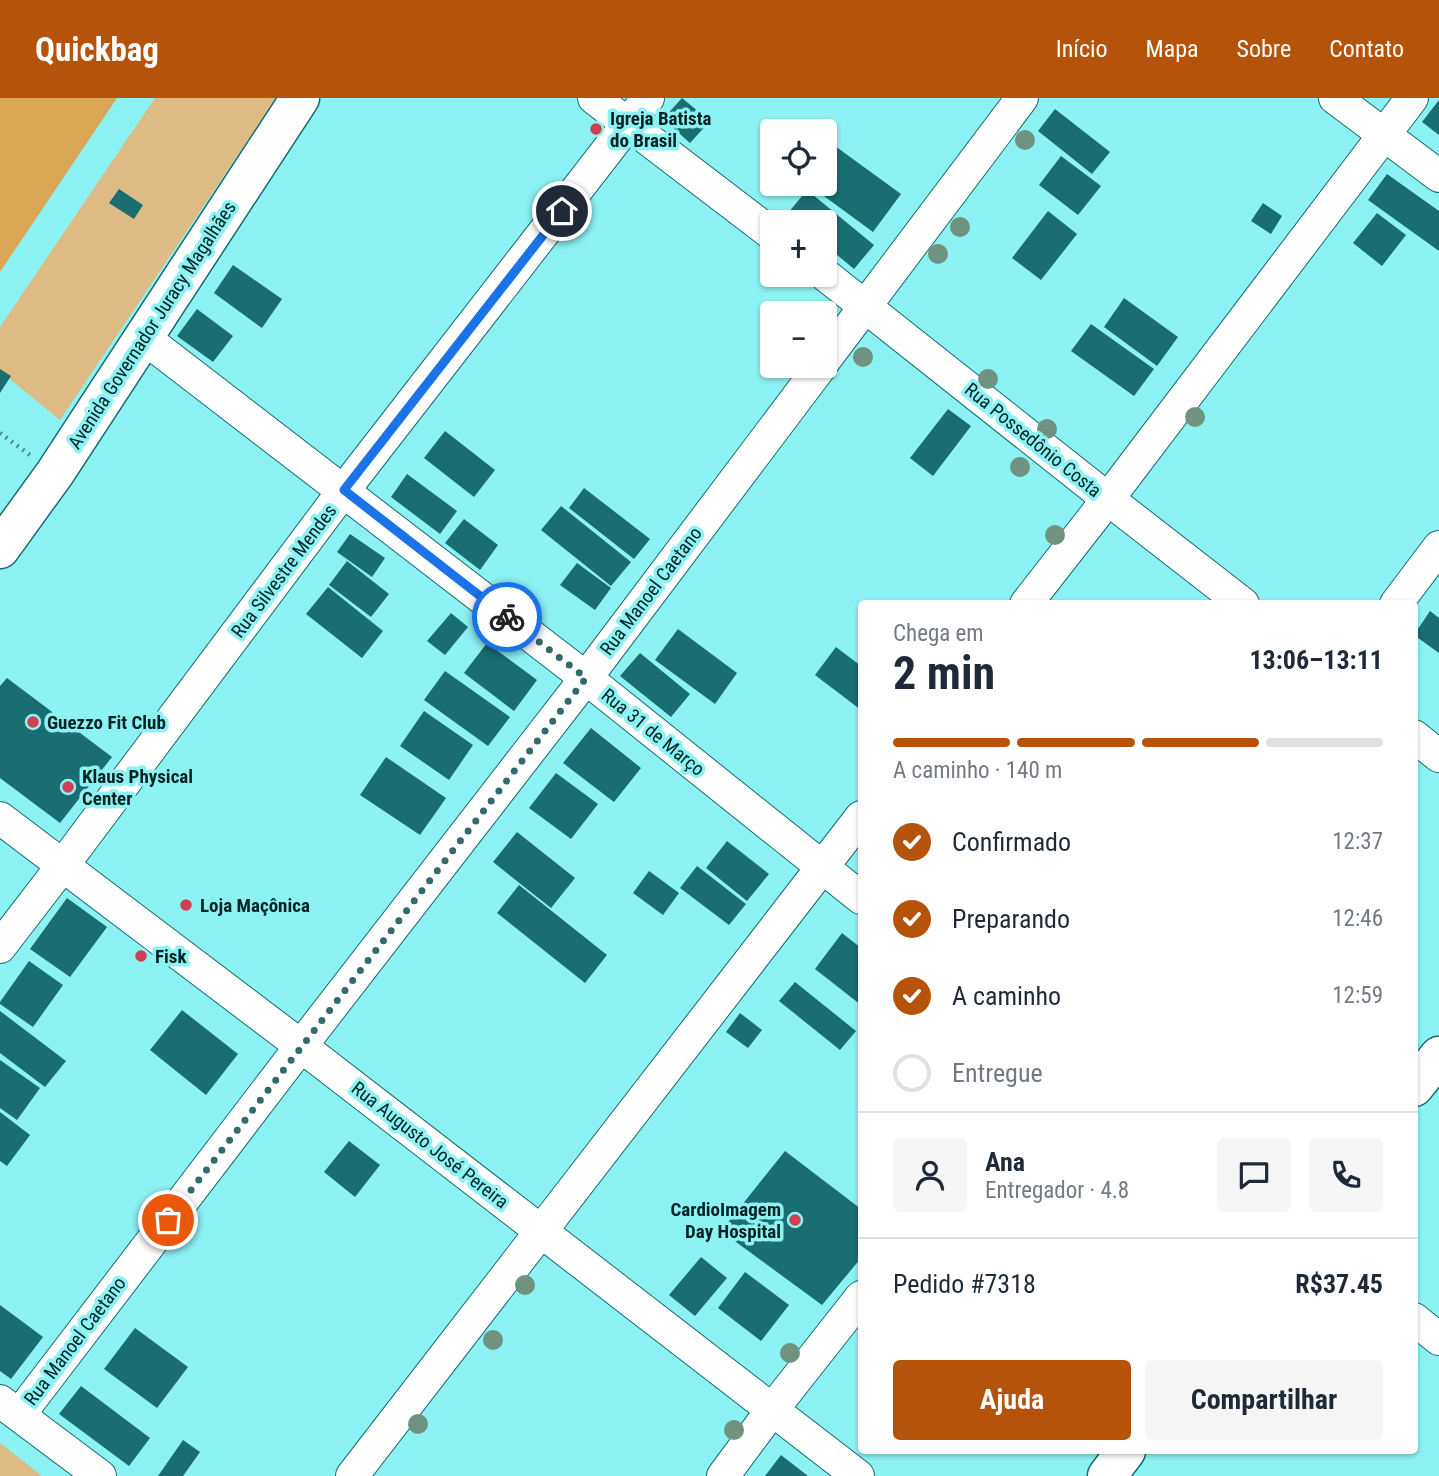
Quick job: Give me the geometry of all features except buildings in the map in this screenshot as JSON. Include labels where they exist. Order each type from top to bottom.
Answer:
[{"type":"street","name":"Avenida Governador Juracy Magalhães","points":[[0,549],[55,473],[300,98]]},
{"type":"street","points":[[594,98],[760,225]]},
{"type":"street","name":"Rua Silvestre Mendes","points":[[0,947],[344,490],[648,98]]},
{"type":"street","points":[[837,344],[1021,98]]},
{"type":"street","points":[[1335,98],[1439,176]]},
{"type":"street","points":[[1029,600],[1412,98]]},
{"type":"street","name":"Rua Possedônio Costa","points":[[837,284],[1238,600]]},
{"type":"street","name":"Rua 31 de Março","points":[[143,337],[586,678],[858,896]]},
{"type":"street","name":"Rua Manoel Caetano","points":[[9,1408],[301,1046],[586,678],[812,378]]},
{"type":"street","points":[[1399,600],[1439,547]]},
{"type":"street","points":[[1418,739],[1439,756]]},
{"type":"street","name":"Rua Augusto José Pereira","points":[[0,818],[859,1476]]},
{"type":"street","points":[[352,1476],[858,821]]},
{"type":"street","points":[[1418,1082],[1439,1056]]},
{"type":"street","points":[[723,1476],[858,1301]]},
{"type":"street","points":[[1418,1322],[1439,1339]]},
{"type":"street","points":[[9,1408],[100,1476]]},
{"type":"street","points":[[1107,1476],[1124,1454]]},
{"type":"shaded area","points":[[0,98],[117,98],[0,272]]},
{"type":"shaded area","points":[[155,98],[276,98],[60,420],[0,371],[0,327]]},
{"type":"shaded area","points":[[0,1443],[42,1476],[0,1476]]},
{"type":"way so far","points":[[168,1220],[586,678],[507,617]]},
{"type":"place","name":"Igreja Batista do Brasil","points":[[596,129]]},
{"type":"place","name":"Guezzo Fit Club","points":[[33,722]]},
{"type":"place","name":"Klaus Physical Center","points":[[68,787]]},
{"type":"place","name":"Loja Maçônica","points":[[186,905]]},
{"type":"place","name":"Fisk","points":[[141,956]]},
{"type":"place","name":"CardioImagem Day Hospital","points":[[795,1220]]},
{"type":"route","points":[[507,617],[344,490],[562,211]]}]
